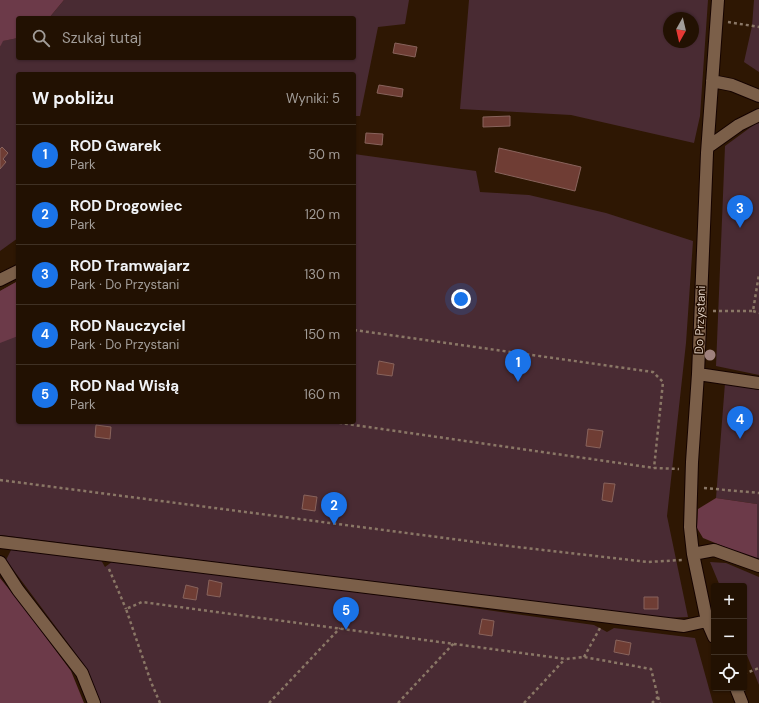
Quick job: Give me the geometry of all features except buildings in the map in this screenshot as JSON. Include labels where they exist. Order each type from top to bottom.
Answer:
[{"type":"street","name":"Do Przystani","points":[[711,629],[693,554],[690,527],[708,147],[718,0]]},
{"type":"street","points":[[712,81],[732,85],[759,96]]},
{"type":"street","points":[[708,147],[739,125],[759,115]]},
{"type":"street","points":[[0,280],[16,272]]},
{"type":"street","points":[[698,374],[759,383]]},
{"type":"street","points":[[0,542],[684,626],[708,621]]},
{"type":"street","points":[[693,554],[714,550],[759,566]]},
{"type":"street","points":[[0,562],[18,590],[82,673],[94,703]]},
{"type":"street","points":[[737,691],[742,703]]},
{"type":"path","points":[[717,21],[759,27]]},
{"type":"path","points":[[753,311],[759,274]]},
{"type":"path","points":[[718,311],[753,311],[759,313]]},
{"type":"path","points":[[356,330],[653,372],[663,382],[654,468]]},
{"type":"path","points":[[347,424],[654,468],[672,468]]},
{"type":"path","points":[[0,480],[491,544],[648,562],[676,561]]},
{"type":"path","points":[[717,489],[759,493]]},
{"type":"path","points":[[108,565],[126,609],[151,682],[160,703]]},
{"type":"path","points":[[126,609],[142,602],[566,659],[584,657],[651,668],[660,703]]},
{"type":"path","points":[[269,703],[341,628]]},
{"type":"path","points":[[584,657],[600,628]]},
{"type":"path","points":[[398,703],[455,643]]},
{"type":"path","points":[[524,703],[566,659]]},
{"type":"path","points":[[747,673],[759,668]]},
{"type":"path","points":[[652,703],[658,697]]},
{"type":"shaded area","points":[[0,0],[64,0],[51,16],[16,16],[16,38],[3,41],[0,47]]},
{"type":"shaded area","points":[[64,0],[409,0],[405,24],[378,27],[360,116],[356,116],[356,72],[16,72],[16,239],[0,251],[0,47],[2,41],[16,38],[16,60],[356,60],[356,16],[51,16]]},
{"type":"shaded area","points":[[469,0],[708,0],[700,116],[694,143],[571,115],[460,109]]},
{"type":"shaded area","points":[[754,0],[759,0],[759,72],[744,62],[752,26]]},
{"type":"shaded area","points":[[759,123],[759,375],[716,366],[725,146],[755,124]]},
{"type":"shaded area","points":[[356,154],[476,171],[480,192],[529,195],[606,213],[693,241],[686,343],[667,516],[688,617],[664,618],[0,535],[0,291],[16,282],[16,424],[356,424]]},
{"type":"shaded area","points":[[16,282],[16,337],[0,343],[0,291]]},
{"type":"shaded area","points":[[725,383],[759,390],[759,560],[757,560],[757,504],[716,498]]},
{"type":"shaded area","points":[[716,498],[757,504],[757,560],[703,538],[697,528],[698,509]]},
{"type":"shaded area","points":[[12,548],[101,560],[105,567],[113,561],[402,598],[594,625],[607,632],[614,628],[695,638],[713,703],[100,703],[85,666],[6,560]]},
{"type":"shaded area","points":[[710,562],[726,563],[759,577],[759,685],[747,655],[747,583],[719,583]]},
{"type":"shaded area","points":[[0,578],[71,671],[84,703],[0,703]]},
{"type":"place","name":"ROD Tramwajarz","points":[[740,228]]},
{"type":"place","name":"ROD Gwarek","points":[[518,382]]},
{"type":"place","name":"ROD Nauczyciel","points":[[740,439]]},
{"type":"place","name":"ROD Drogowiec","points":[[334,525]]},
{"type":"place","name":"ROD Nad Wisłą","points":[[346,630]]}]
